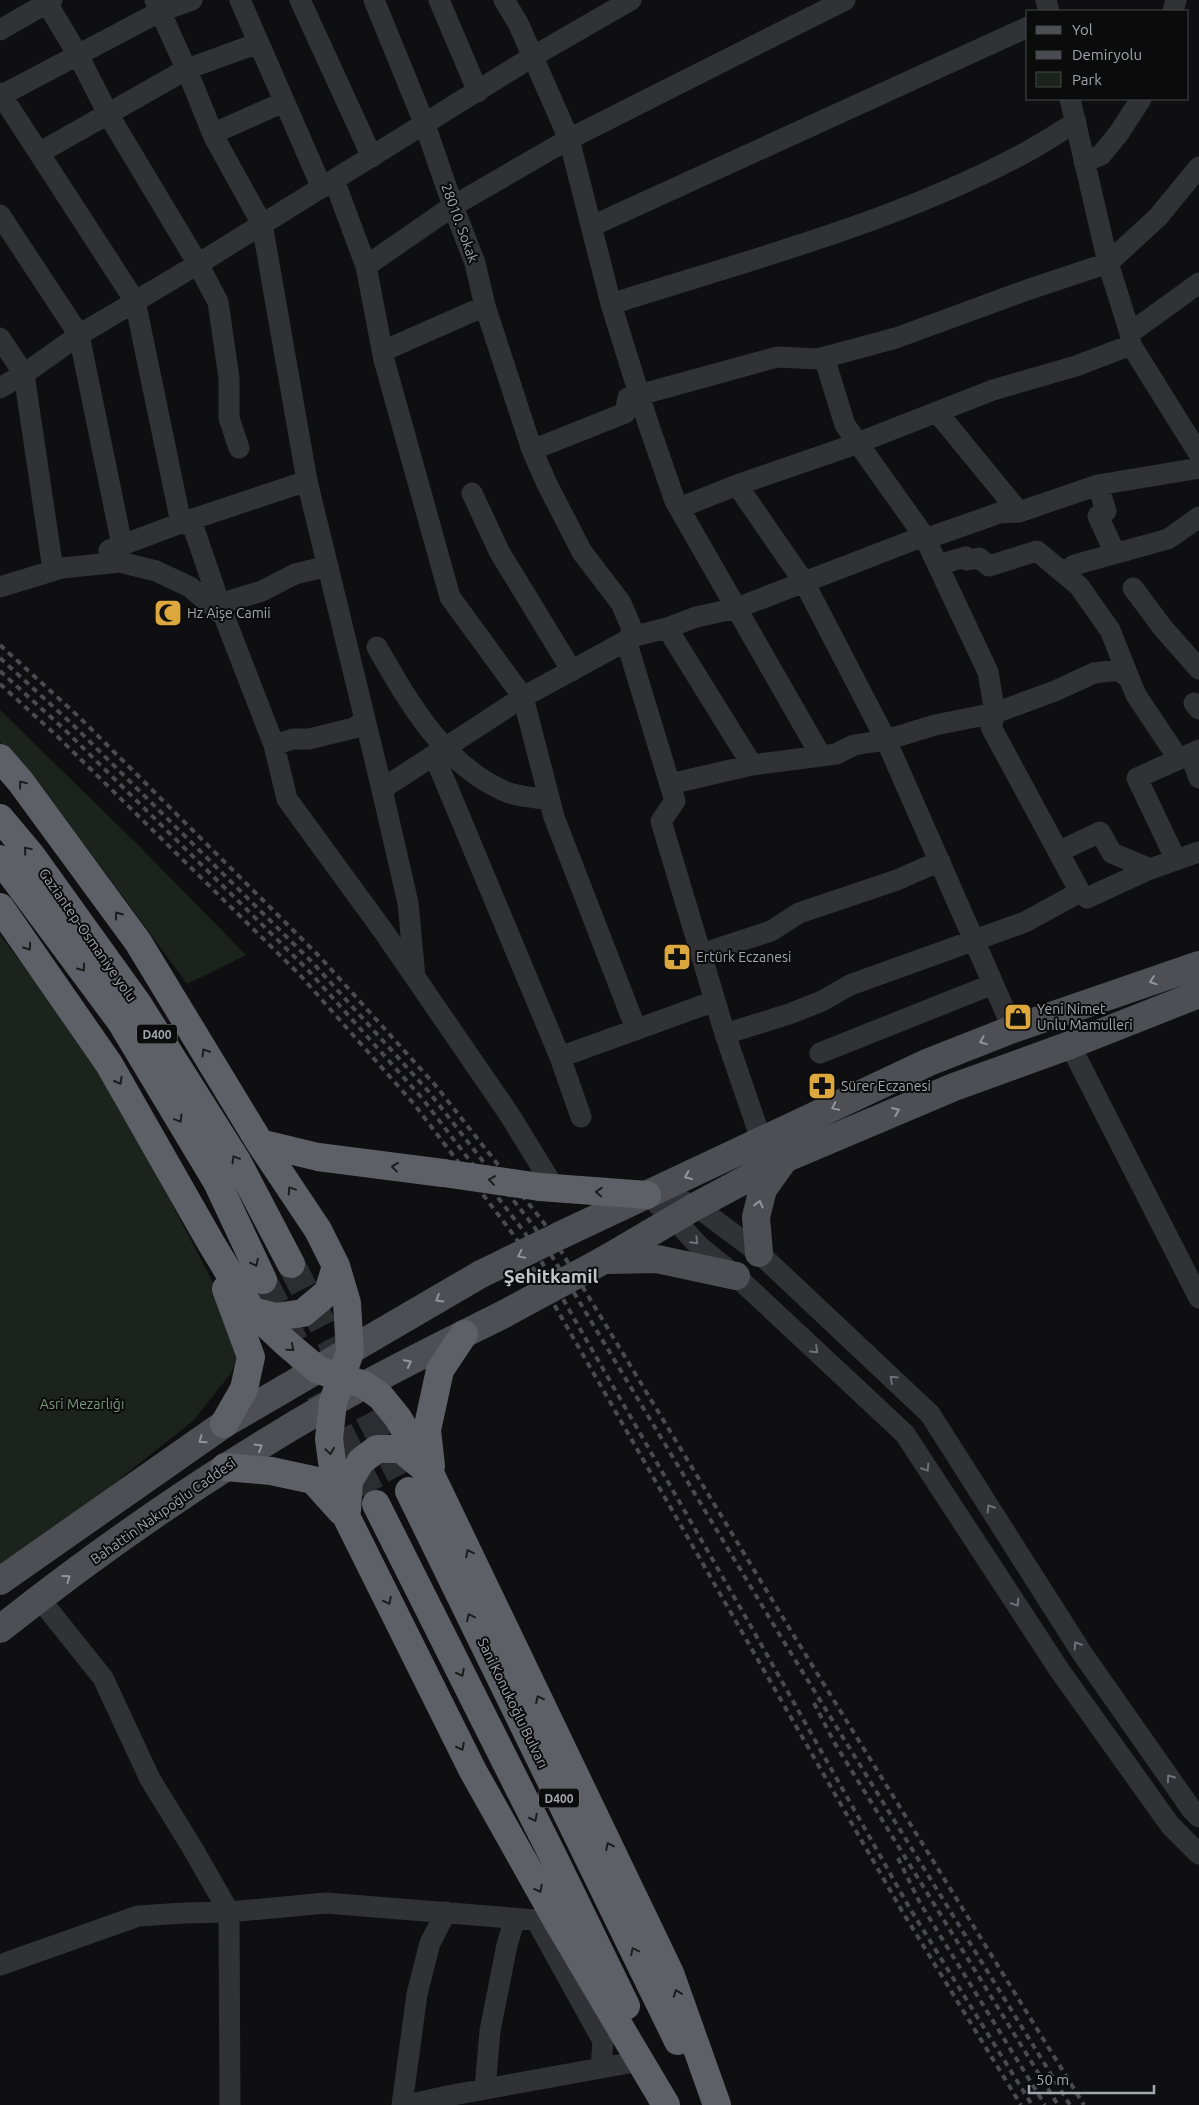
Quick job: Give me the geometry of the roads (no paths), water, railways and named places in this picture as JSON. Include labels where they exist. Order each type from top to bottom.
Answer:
[{"type":"highway","points":[[0,758],[20,781],[138,942],[260,1143],[318,1230],[336,1266],[347,1303],[343,1371],[333,1402],[329,1439],[335,1484],[346,1516],[473,1771],[556,1919],[666,2105]]},
{"type":"highway","name":"Gaziantep-Osmaniye yolu","points":[[0,818],[31,855],[138,1004],[237,1161],[290,1264]]},
{"type":"highway","name":"Gaziantep-Osmaniye yolu","points":[[0,859],[121,1022],[217,1182],[263,1280]]},
{"type":"highway","points":[[0,906],[109,1064],[210,1243],[252,1311],[286,1344],[343,1371],[381,1397],[398,1418],[431,1474],[670,1974],[717,2105]]},
{"type":"highway","points":[[260,1143],[318,1157],[548,1188],[647,1195]]},
{"type":"highway","points":[[210,1243],[251,1357],[244,1389],[224,1424]]},
{"type":"highway","points":[[252,1311],[276,1317],[303,1313],[328,1292],[336,1266]]},
{"type":"highway","points":[[431,1474],[427,1430],[432,1403],[440,1370],[464,1334]]},
{"type":"highway","points":[[346,1516],[349,1481],[361,1461],[377,1449],[401,1449],[431,1474]]},
{"type":"highway","points":[[225,1467],[271,1471],[313,1480],[346,1516]]},
{"type":"highway","name":"Sani Konukoğlu Bulvarı","points":[[409,1490],[710,2105]]},
{"type":"highway","name":"D400","points":[[376,1504],[554,1856],[674,2105]]},
{"type":"main road","points":[[343,1371],[481,1274],[561,1235],[929,1062],[1013,1029],[1199,965]]},
{"type":"main road","points":[[0,1581],[224,1424],[343,1371],[464,1334],[604,1260],[685,1213],[784,1160],[954,1086],[1070,1045],[1199,994]]},
{"type":"main road","points":[[759,1252],[756,1217],[763,1189],[784,1160]]},
{"type":"main road","points":[[604,1260],[657,1259],[736,1276]]},
{"type":"main road","name":"Bahattin Nakıpoğlu Caddesi","points":[[0,1629],[39,1598],[192,1489],[333,1402]]},
{"type":"street","points":[[181,523],[135,301],[1,95],[78,55],[158,6],[192,0]]},
{"type":"street","points":[[240,0],[284,102],[328,184],[366,266],[384,360],[450,597],[523,697],[549,800],[636,1029]]},
{"type":"street","points":[[300,0],[372,157]]},
{"type":"street","name":"28010. Sokak","points":[[374,0],[425,125],[475,263],[485,306],[532,450],[546,484],[582,552],[621,603],[674,801],[661,821],[725,1034],[762,1142]]},
{"type":"street","points":[[439,0],[478,92]]},
{"type":"street","points":[[504,0],[518,23],[569,139],[611,304],[675,502],[821,756]]},
{"type":"street","points":[[366,266],[453,206],[569,139],[845,0]]},
{"type":"street","points":[[0,30],[48,1],[108,114],[198,264],[218,302],[229,378],[229,418],[239,448]]},
{"type":"street","points":[[0,388],[24,374],[78,334],[198,264],[625,1]]},
{"type":"street","points":[[158,6],[214,133],[214,137],[262,224],[306,481],[382,789],[408,903],[415,977]]},
{"type":"street","points":[[592,226],[1026,28]]},
{"type":"street","points":[[39,153],[186,69],[258,43]]},
{"type":"street","points":[[1070,100],[1108,263],[1131,339],[1199,454]]},
{"type":"street","points":[[1084,162],[1102,155],[1140,100]]},
{"type":"street","points":[[214,133],[284,102]]},
{"type":"street","points":[[611,304],[863,222],[974,178],[1018,156],[1076,122]]},
{"type":"street","points":[[532,450],[625,413],[628,398],[777,357],[818,359],[896,338],[1027,290],[1108,263],[1158,217],[1199,167]]},
{"type":"street","points":[[0,215],[78,334],[122,545]]},
{"type":"street","points":[[679,508],[737,485],[857,443],[993,390],[1076,366],[1131,339],[1199,283]]},
{"type":"street","points":[[383,351],[485,306]]},
{"type":"street","points":[[0,338],[24,374],[58,569]]},
{"type":"street","points":[[824,357],[845,425],[924,536],[938,565],[988,672],[995,713],[991,727],[1080,892],[1087,898],[1150,870],[1199,852]]},
{"type":"street","points":[[937,412],[1019,512]]},
{"type":"street","points":[[382,789],[523,697],[630,638],[667,628],[696,617],[737,608],[924,536],[931,536],[999,513],[1019,512],[1098,486],[1199,468]]},
{"type":"street","points":[[0,587],[58,569],[181,523],[306,481]]},
{"type":"street","points":[[737,485],[804,582],[886,740],[1013,1029]]},
{"type":"street","points":[[1098,486],[1106,511],[1098,516],[1115,553]]},
{"type":"street","points":[[472,493],[500,553],[572,671]]},
{"type":"street","points":[[1065,572],[1074,565],[1168,539],[1199,517]]},
{"type":"street","points":[[181,523],[193,526],[221,610],[274,745],[287,799],[415,977],[509,1114],[548,1188]]},
{"type":"street","points":[[938,565],[965,557],[967,560],[979,558],[989,566],[1037,551],[1065,572],[1080,586],[1110,630],[1136,695],[1189,754],[1199,778]]},
{"type":"street","points":[[58,569],[120,562],[156,571],[190,587],[221,610]]},
{"type":"street","points":[[221,610],[295,574],[328,566]]},
{"type":"street","points":[[1133,588],[1163,628],[1199,669]]},
{"type":"street","points":[[667,628],[752,765]]},
{"type":"street","points":[[377,647],[440,751],[560,1057],[581,1117]]},
{"type":"street","points":[[670,784],[752,765],[836,754],[854,745],[886,740],[935,725],[995,713],[1055,691],[1094,673],[1118,670],[1129,678]]},
{"type":"street","points":[[274,745],[293,739],[308,738],[354,728],[365,720]]},
{"type":"street","points":[[440,751],[482,780],[506,792],[549,800]]},
{"type":"street","points":[[1176,860],[1137,778],[1189,754]]},
{"type":"street","points":[[1058,852],[1100,832],[1112,853],[1150,870]]},
{"type":"street","points":[[701,954],[771,930],[799,913],[897,880],[940,861]]},
{"type":"street","points":[[725,1034],[789,1014],[822,1001],[850,985],[1025,922],[1080,892]]},
{"type":"street","points":[[820,1053],[993,984]]},
{"type":"street","points":[[560,1057],[716,1001]]},
{"type":"street","points":[[1070,1045],[1199,1298]]},
{"type":"street","points":[[647,1195],[668,1196],[685,1213],[759,1252],[930,1414],[1082,1653],[1192,1810],[1199,1817]]},
{"type":"street","points":[[685,1213],[700,1247],[736,1276],[905,1434],[1060,1671],[1170,1824],[1199,1854]]},
{"type":"street","points":[[39,1598],[104,1678],[150,1778],[229,1912],[230,2105]]},
{"type":"street","points":[[0,1965],[138,1916],[184,1912],[229,1912],[326,1903],[536,1920],[603,2041],[602,2068]]},
{"type":"street","points":[[402,2105],[416,1994],[430,1943],[446,1912]]},
{"type":"street","points":[[485,2089],[490,2031],[507,1945],[515,1918]]},
{"type":"street","points":[[408,2105],[453,2100],[485,2089],[640,2061]]},
{"type":"tunnel","points":[[291,1264],[409,1491]]},
{"type":"tunnel","points":[[263,1280],[376,1504]]},
{"type":"railway","points":[[0,645],[78,716],[320,957],[436,1086],[544,1223],[791,1631],[1084,2105]]},
{"type":"railway","points":[[0,658],[71,723],[313,963],[429,1092],[535,1228],[781,1637],[1070,2105]]},
{"type":"railway","points":[[0,671],[64,729],[307,969],[422,1098],[525,1233],[749,1623],[909,1907],[1032,2105]]},
{"type":"railway","points":[[0,684],[57,736],[300,975],[414,1104],[516,1238],[902,1911],[1021,2105]]},
{"type":"railway","points":[[814,1703],[834,1742],[1058,2105]]},
{"type":"railway","points":[[898,1858],[920,1903],[1045,2105]]},
{"type":"place","name":"Hz Aişe Camii","points":[[168,613]]},
{"type":"place","name":"Ertürk Eczanesi","points":[[677,957]]},
{"type":"place","name":"Yeni Nimet Unlu Mamulleri","points":[[1018,1017]]},
{"type":"place","name":"Sürer Eczanesi","points":[[822,1086]]},
{"type":"district","name":"Şehitkamil","points":[[551,1276]]},
{"type":"park label","name":"Asri Mezarlığı","points":[[82,1404]]}]
